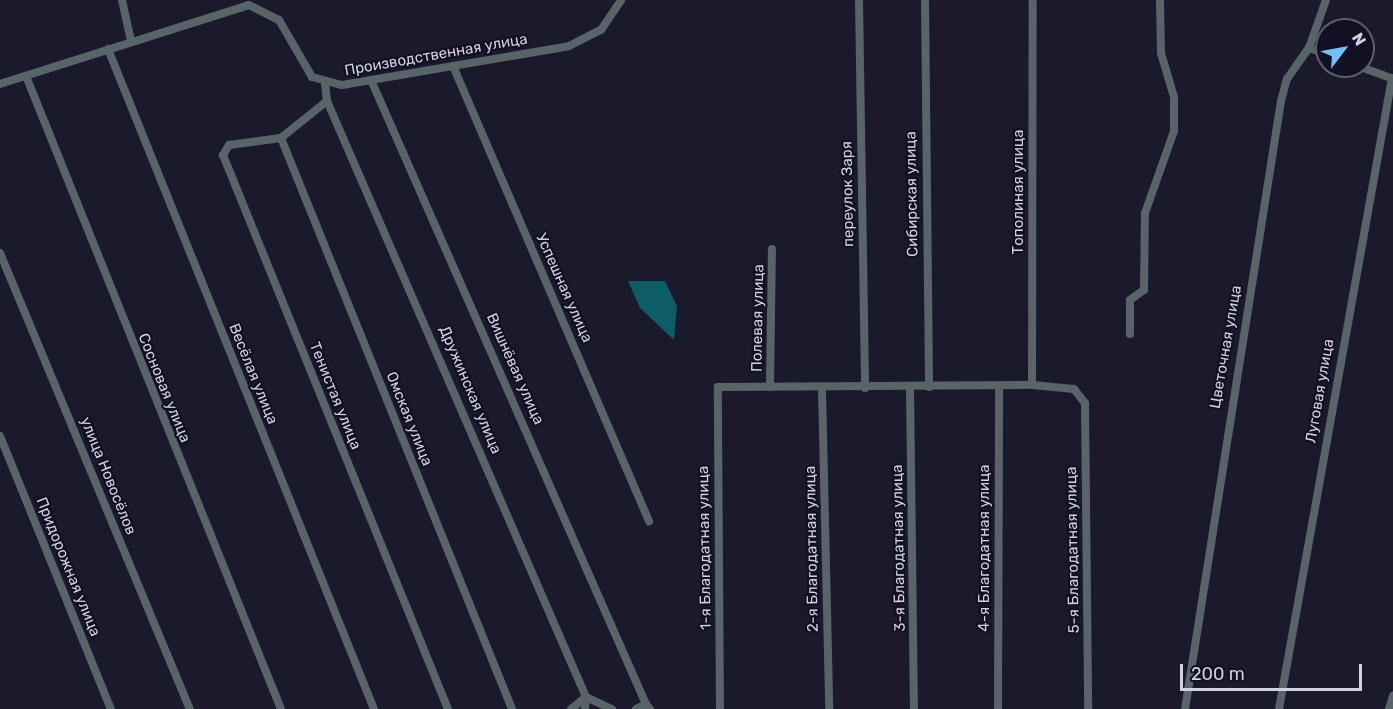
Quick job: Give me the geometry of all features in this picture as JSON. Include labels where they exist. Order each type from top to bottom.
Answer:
[{"type":"street","points":[[122,0],[131,41]]},
{"type":"street","name":"Производственная улица","points":[[0,84],[234,7],[261,7],[279,20],[304,68],[325,84],[371,80],[587,40],[621,0]]},
{"type":"street","name":"переулок Заря","points":[[859,0],[865,388]]},
{"type":"street","name":"Сибирская улица","points":[[925,0],[929,387]]},
{"type":"street","name":"Тополиная улица","points":[[1032,385],[1034,0]]},
{"type":"street","points":[[1130,334],[1130,300],[1144,290],[1145,213],[1174,131],[1174,97],[1161,52],[1160,0]]},
{"type":"street","name":"Цветочная улица","points":[[1185,709],[1281,101],[1287,79],[1310,48],[1326,0]]},
{"type":"street","points":[[1310,48],[1315,50]]},
{"type":"street","name":"Весёлая улица","points":[[108,49],[374,709]]},
{"type":"street","name":"Успешная улица","points":[[453,66],[649,522]]},
{"type":"street","points":[[1375,72],[1392,79]]},
{"type":"street","name":"Сосновая улица","points":[[26,76],[281,709]]},
{"type":"street","name":"Луговая улица","points":[[1279,709],[1392,79]]},
{"type":"street","name":"Вишнёвая улица","points":[[371,80],[648,706]]},
{"type":"street","name":"Дружинская улица","points":[[325,84],[327,101],[586,698],[585,709]]},
{"type":"street","points":[[281,138],[327,101]]},
{"type":"street","name":"Тенистая улица","points":[[281,138],[229,145],[223,155],[448,709]]},
{"type":"street","name":"Омская улица","points":[[281,138],[512,709]]},
{"type":"street","name":"Полевая улица","points":[[770,387],[772,249]]},
{"type":"street","name":"улица Новосёлов","points":[[0,253],[190,709]]},
{"type":"street","points":[[770,387],[822,389],[1032,385]]},
{"type":"street","name":"5-я Благодатная улица","points":[[1032,385],[1080,392],[1085,404],[1088,709]]},
{"type":"street","name":"1-я Благодатная улица","points":[[720,709],[718,387],[770,387]]},
{"type":"street","name":"3-я Благодатная улица","points":[[910,387],[914,709]]},
{"type":"street","name":"4-я Благодатная улица","points":[[998,709],[999,387]]},
{"type":"street","name":"2-я Благодатная улица","points":[[822,389],[829,709]]},
{"type":"street","name":"Придорожная улица","points":[[0,436],[111,709]]},
{"type":"street","points":[[1389,709],[1393,696]]},
{"type":"street","points":[[571,709],[586,698],[612,709]]},
{"type":"street","points":[[636,709],[648,706]]},
{"type":"shaded area","points":[[628,281],[665,281],[677,306],[674,340],[640,308]]}]
